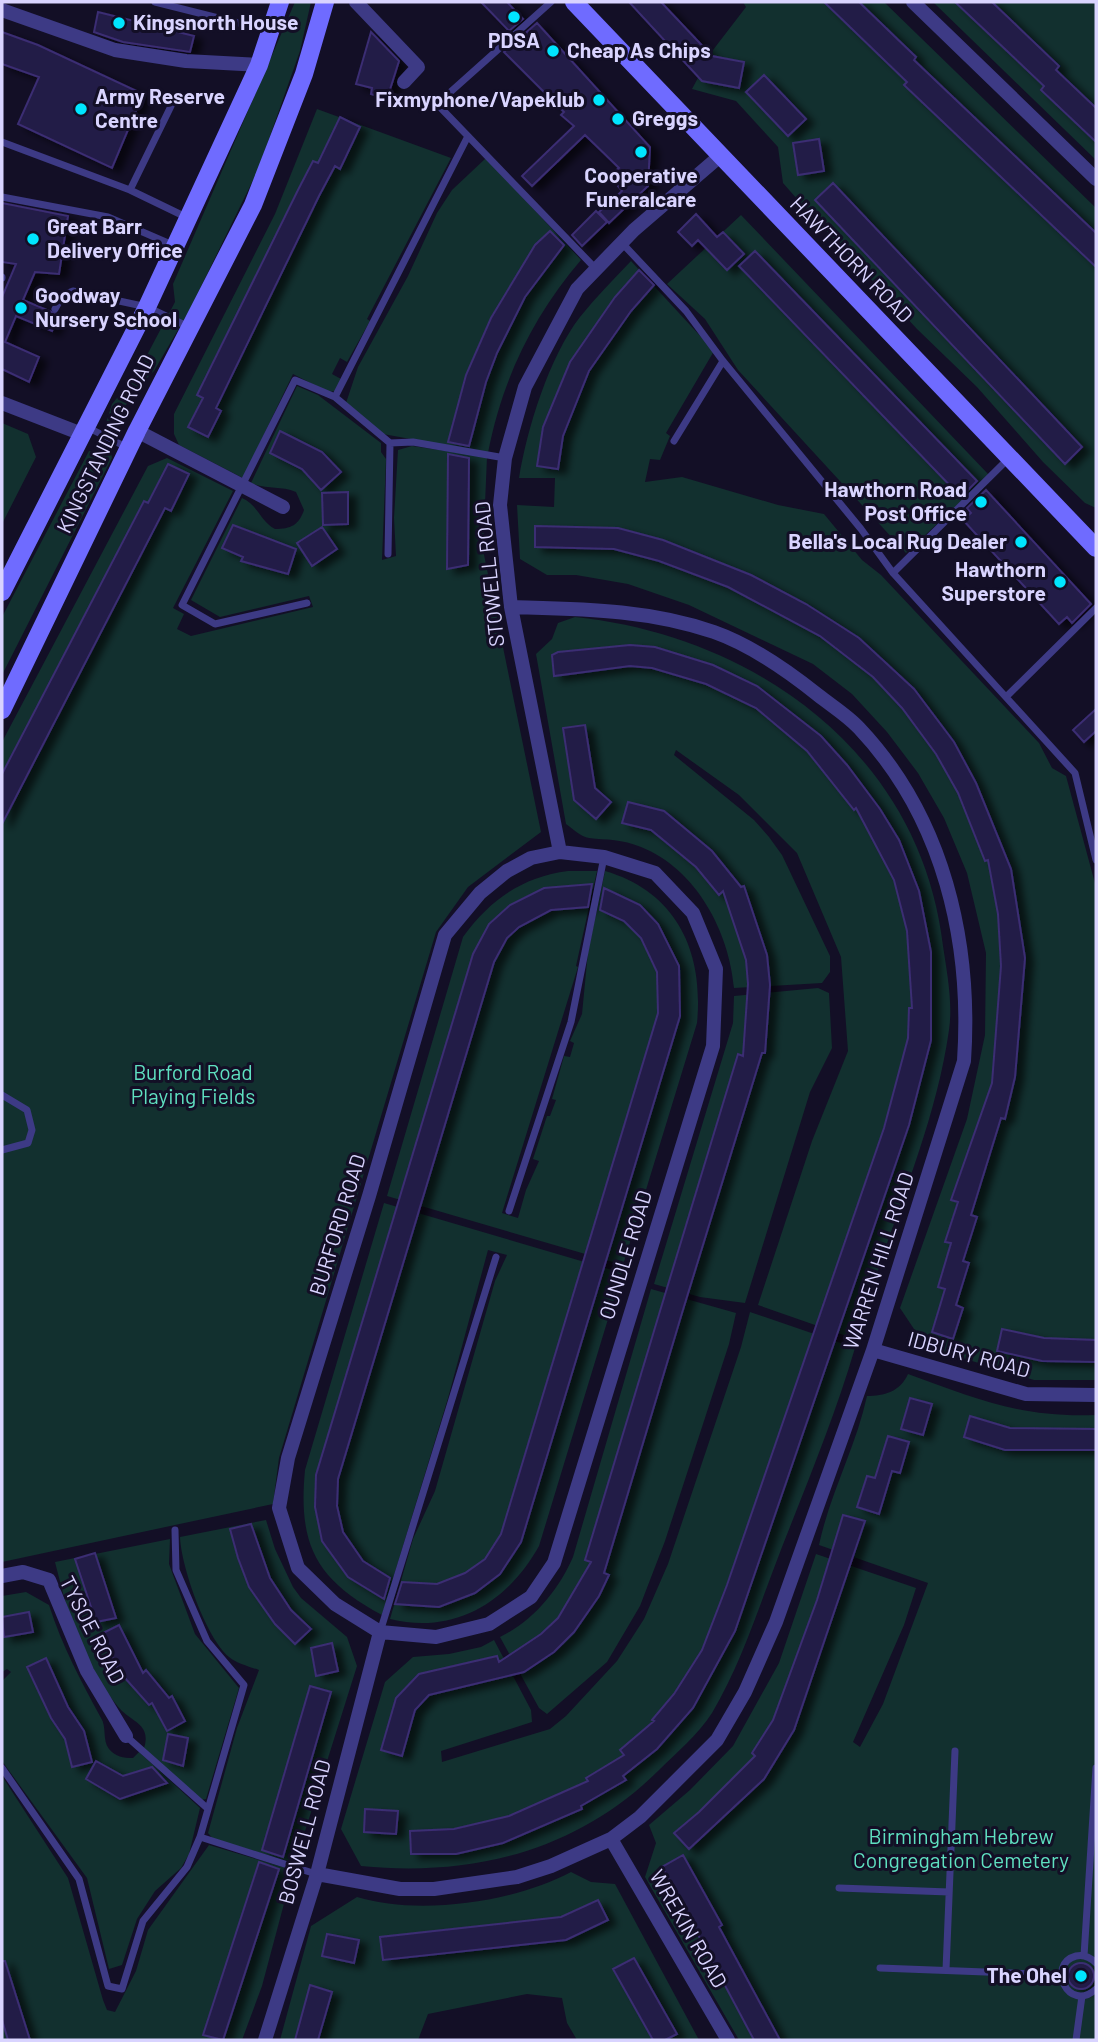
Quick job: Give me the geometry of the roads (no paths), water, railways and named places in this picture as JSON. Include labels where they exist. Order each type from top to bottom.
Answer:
[{"type":"main road","name":"KINGSTANDING ROAD","points":[[2,592],[176,246],[259,65],[280,2]]},
{"type":"main road","name":"KINGSTANDING ROAD","points":[[2,709],[128,448],[253,205],[304,74],[325,2]]},
{"type":"main road","name":"HAWTHORN ROAD","points":[[574,2],[1096,548]]},
{"type":"street","points":[[356,2],[418,67],[404,82]]},
{"type":"street","points":[[913,2],[1096,179]]},
{"type":"street","points":[[2,10],[116,50],[186,61],[259,65]]},
{"type":"street","name":"STOWELL ROAD","points":[[560,852],[511,607],[500,505],[505,458],[524,387],[577,289],[621,243],[720,156]]},
{"type":"street","points":[[2,403],[85,431]]},
{"type":"street","points":[[137,430],[242,488],[283,507]]},
{"type":"street","name":"WARREN HILL ROAD","points":[[317,1874],[400,1889],[462,1887],[517,1877],[611,1839],[640,1817],[717,1740],[745,1692],[776,1622],[873,1350],[964,1062],[967,1023],[959,928],[936,846],[912,797],[859,728],[792,673],[715,632],[617,609],[511,607]]},
{"type":"street","name":"OUNDLE ROAD","points":[[380,1632],[436,1637],[489,1624],[531,1597],[554,1563],[713,1046],[716,969],[693,913],[655,873],[604,857],[560,852]]},
{"type":"street","name":"BURFORD ROAD","points":[[380,1632],[335,1604],[298,1568],[279,1508],[288,1458],[369,1196],[445,935],[480,893],[507,871],[531,858],[560,852]]},
{"type":"street","name":"IDBURY ROAD","points":[[873,1350],[1026,1394],[1096,1395]]},
{"type":"street","name":"TYSOE ROAD","points":[[2,1576],[23,1572],[49,1580],[87,1671],[126,1736]]},
{"type":"street","name":"BOSWELL ROAD","points":[[265,2040],[317,1874],[380,1632]]},
{"type":"street","name":"WREKIN ROAD","points":[[611,1839],[728,2040]]},
{"type":"lane","points":[[155,2],[270,31]]},
{"type":"lane","points":[[551,2],[437,104],[596,269]]},
{"type":"lane","points":[[130,190],[174,100]]},
{"type":"lane","points":[[335,397],[468,136]]},
{"type":"lane","points":[[2,142],[130,190],[188,218]]},
{"type":"lane","points":[[2,197],[108,217],[176,246]]},
{"type":"lane","points":[[621,243],[686,311],[723,361],[862,529],[893,573],[1075,773],[1096,860]]},
{"type":"lane","points":[[55,309],[63,295],[73,291],[147,307],[190,328]]},
{"type":"lane","points":[[674,441],[723,361]]},
{"type":"lane","points":[[307,603],[215,624],[182,605],[295,380],[335,397],[390,443],[413,442],[505,458]]},
{"type":"lane","points":[[85,431],[128,448]]},
{"type":"lane","points":[[388,554],[390,443]]},
{"type":"lane","points":[[893,573],[1009,458]]},
{"type":"lane","points":[[1006,697],[1096,608]]},
{"type":"lane","points":[[509,1212],[570,1022],[604,857]]},
{"type":"lane","points":[[2,1095],[27,1110],[32,1130],[28,1143],[2,1150]]},
{"type":"lane","points":[[380,1632],[496,1258]]},
{"type":"lane","points":[[2,1768],[79,1878],[108,1986],[122,1989],[143,1921],[187,1867],[200,1837],[244,1685],[207,1641],[176,1570],[175,1530]]},
{"type":"lane","points":[[126,1736],[207,1808]]},
{"type":"lane","points":[[946,1970],[955,1751]]},
{"type":"lane","points":[[1084,1956],[1096,1768]]},
{"type":"lane","points":[[200,1837],[317,1874]]},
{"type":"lane","points":[[839,1888],[949,1892]]},
{"type":"lane","points":[[1096,1963],[1084,1956],[1066,1962],[1061,1975],[1069,1992],[1082,1996],[1096,1989]]},
{"type":"lane","points":[[880,1968],[1061,1975]]},
{"type":"lane","points":[[1076,2040],[1082,1996]]},
{"type":"place","name":"PDSA","points":[[514,17]]},
{"type":"place","name":"Kingsnorth House","points":[[119,23]]},
{"type":"place","name":"Cheap As Chips","points":[[553,51]]},
{"type":"place","name":"Fixmyphone/Vapeklub","points":[[599,100]]},
{"type":"place","name":"Army Reserve Centre","points":[[81,109]]},
{"type":"place","name":"Greggs","points":[[618,119]]},
{"type":"place","name":"Cooperative Funeralcare","points":[[641,152]]},
{"type":"place","name":"Great Barr Delivery Office","points":[[33,239]]},
{"type":"place","name":"Goodway Nursery School","points":[[21,308]]},
{"type":"place","name":"Hawthorn Road Post Office","points":[[981,502]]},
{"type":"place","name":"Bella's Local Rug Dealer","points":[[1021,542]]},
{"type":"place","name":"Hawthorn Superstore","points":[[1060,582]]},
{"type":"place","name":"The Ohel","points":[[1081,1976]]},
{"type":"park label","name":"Burford Road Playing Fields","points":[[193,1085]]},
{"type":"park label","name":"Birmingham Hebrew Congregation Cemetery","points":[[961,1849]]}]
